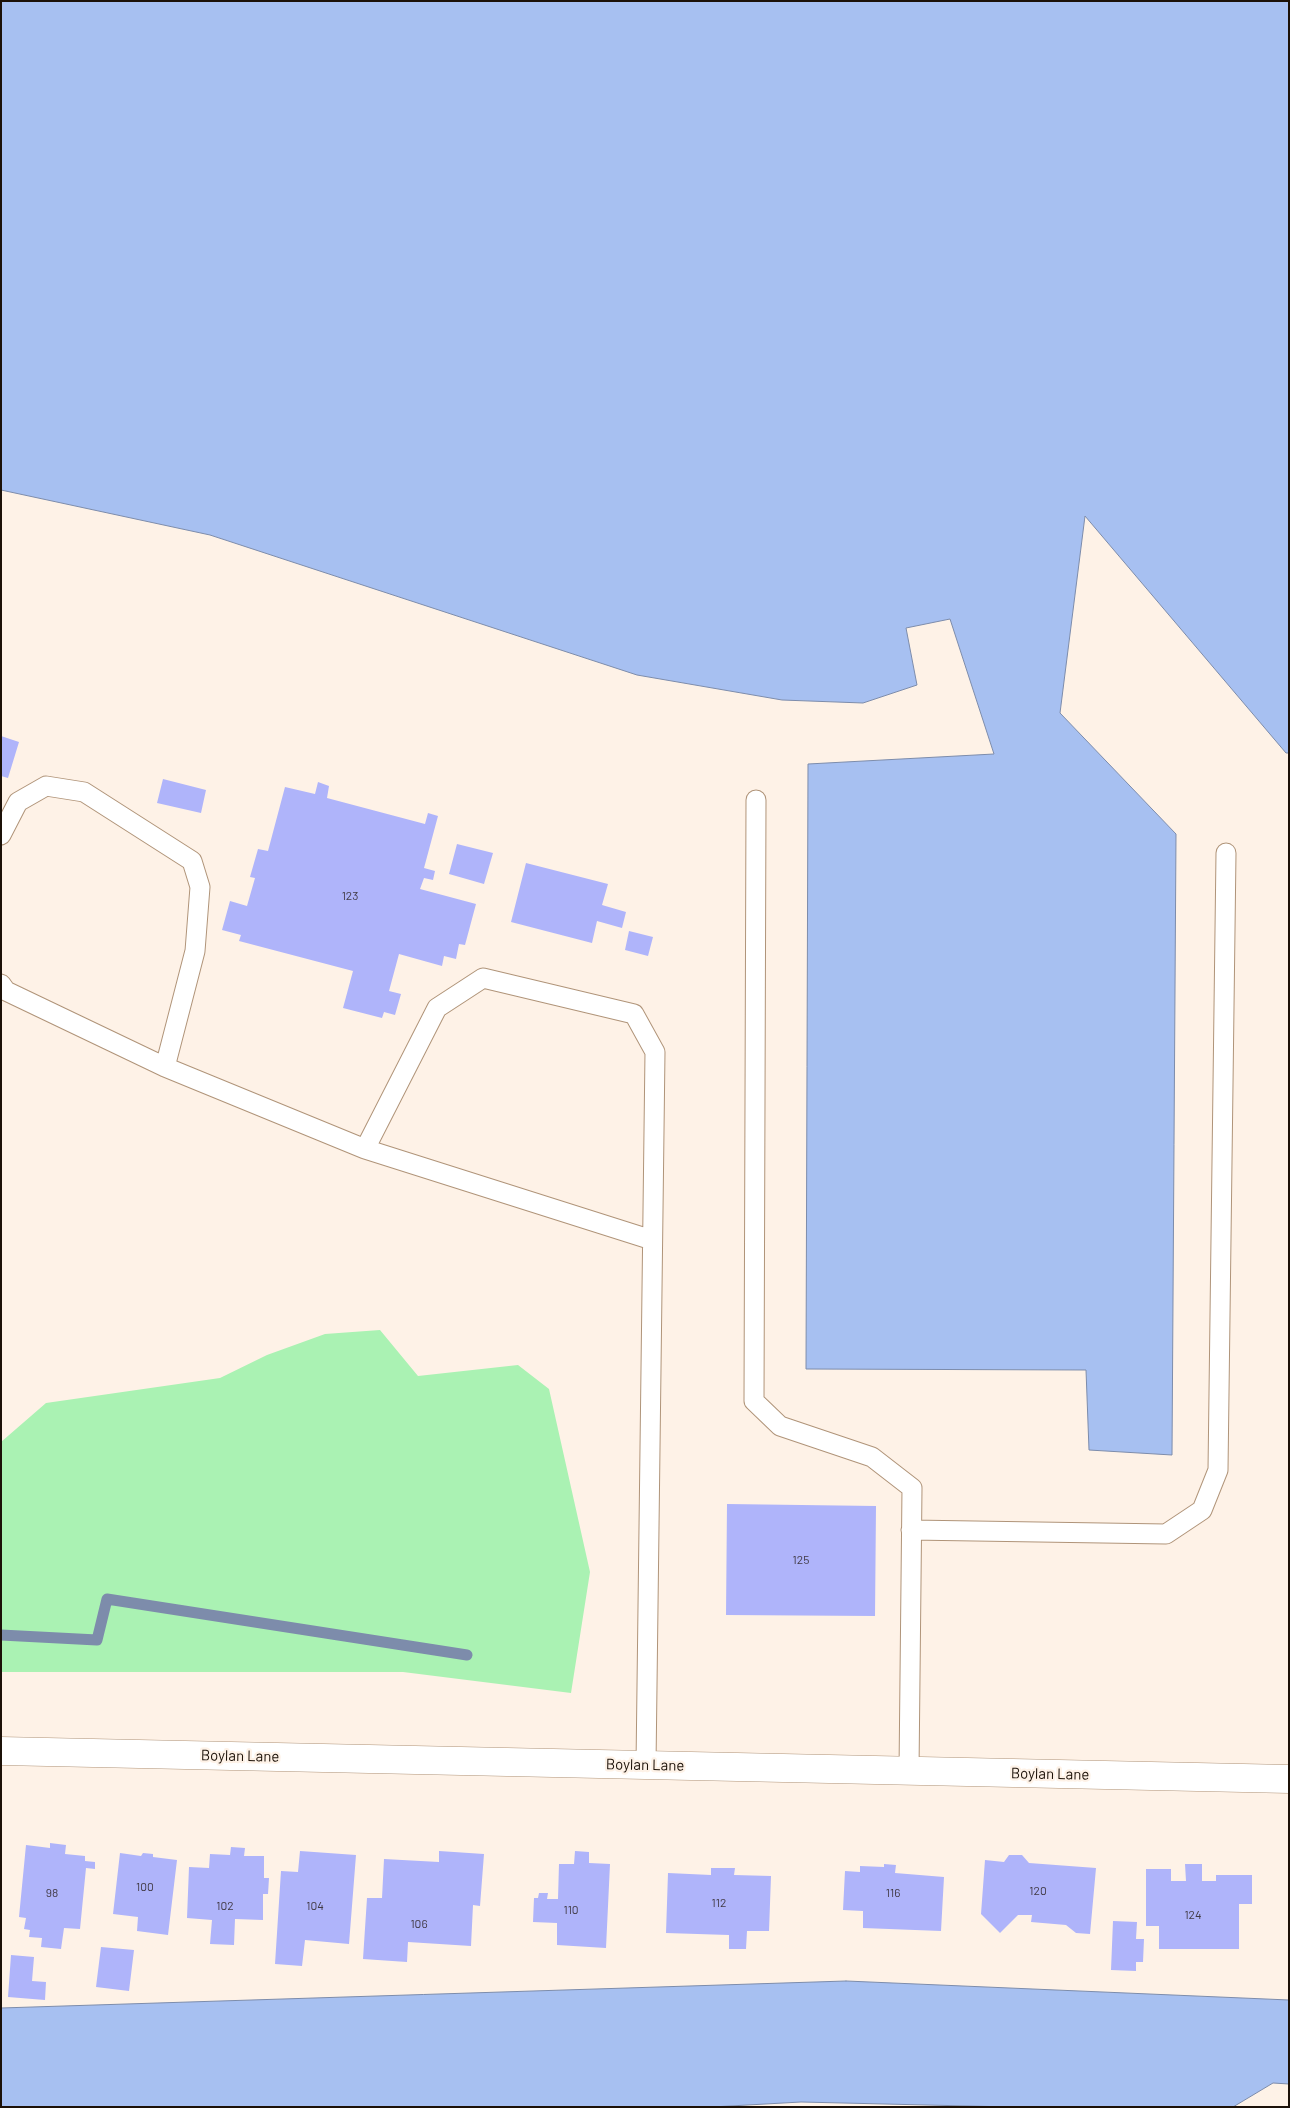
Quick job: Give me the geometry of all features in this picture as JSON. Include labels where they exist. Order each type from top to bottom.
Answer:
[{"type":"street","name":"Boylan Lane","points":[[1,1751],[1289,1779]]},
{"type":"lane","points":[[1,835],[18,802],[46,786],[84,792],[192,861],[200,887],[195,951],[165,1067]]},
{"type":"lane","points":[[756,800],[754,1400],[780,1426],[872,1457],[912,1488],[908,1771]]},
{"type":"lane","points":[[911,1530],[1166,1534],[1202,1510],[1218,1470],[1226,853]]},
{"type":"lane","points":[[365,1150],[437,1008],[483,978],[634,1014],[655,1052],[646,1765]]},
{"type":"lane","points":[[1,984],[6,991],[165,1067],[365,1150],[652,1240]]},
{"type":"green space","points":[[380,1330],[418,1376],[518,1365],[549,1389],[590,1572],[571,1693],[403,1672],[1,1672],[1,1442],[46,1403],[220,1378],[267,1355],[325,1334]]},
{"type":"water","points":[[1,1],[1289,1],[1289,753],[1286,753],[1085,516],[1060,713],[1176,834],[1172,1455],[1089,1450],[1086,1370],[806,1369],[808,764],[994,754],[950,619],[906,628],[917,685],[863,703],[782,700],[637,675],[210,535],[1,490]]},
{"type":"water","points":[[846,1981],[1289,2000],[1289,2084],[1273,2083],[1233,2107],[1010,2107],[801,2102],[712,2107],[1,2107],[1,2008]]},
{"type":"building","points":[[1,736],[19,742],[8,778],[1,776]]},
{"type":"building","points":[[163,779],[206,790],[201,813],[157,803]]},
{"type":"building","points":[[318,782],[329,786],[327,798],[425,824],[428,813],[438,816],[424,868],[435,871],[433,880],[424,878],[420,889],[476,904],[465,945],[459,944],[456,959],[444,956],[442,966],[399,954],[389,991],[401,994],[395,1015],[384,1012],[382,1018],[343,1008],[353,971],[239,941],[241,935],[222,930],[230,901],[247,906],[255,878],[250,877],[258,849],[268,851],[285,787],[315,794]]},
{"type":"building","points":[[457,844],[493,853],[484,884],[449,874]]},
{"type":"building","points":[[526,863],[608,884],[602,905],[626,912],[622,928],[597,921],[592,943],[511,922]]},
{"type":"building","points":[[629,931],[653,937],[648,956],[625,950]]},
{"type":"building","points":[[727,1504],[876,1506],[875,1616],[726,1615]]},
{"type":"building","points":[[50,1843],[66,1845],[65,1854],[85,1856],[85,1861],[95,1862],[95,1869],[86,1868],[80,1929],[64,1928],[61,1949],[41,1947],[42,1938],[29,1937],[30,1930],[24,1929],[26,1918],[19,1917],[26,1845],[50,1848]]},
{"type":"building","points":[[231,1847],[245,1848],[244,1856],[264,1856],[264,1878],[269,1878],[268,1894],[263,1894],[263,1920],[235,1919],[234,1945],[210,1944],[212,1920],[187,1918],[189,1867],[209,1868],[210,1854],[230,1855]]},
{"type":"building","points":[[300,1851],[356,1855],[349,1944],[305,1940],[302,1966],[275,1964],[281,1871],[298,1872]]},
{"type":"building","points":[[439,1851],[484,1854],[480,1906],[473,1905],[471,1946],[408,1942],[407,1962],[363,1959],[367,1898],[382,1898],[384,1859],[439,1862]]},
{"type":"building","points":[[575,1851],[589,1852],[589,1863],[610,1864],[606,1948],[557,1945],[557,1923],[533,1922],[534,1898],[538,1898],[539,1893],[548,1893],[547,1899],[558,1899],[559,1864],[574,1864]]},
{"type":"building","points":[[120,1853],[141,1856],[143,1853],[153,1854],[153,1857],[177,1860],[168,1935],[137,1931],[138,1917],[113,1914]]},
{"type":"building","points":[[1009,1855],[1022,1855],[1029,1863],[1096,1868],[1090,1934],[1076,1933],[1066,1925],[1031,1922],[1032,1915],[1018,1915],[1000,1933],[981,1914],[985,1860],[1004,1862]]},
{"type":"building","points":[[884,1864],[896,1865],[895,1873],[944,1877],[941,1931],[863,1928],[863,1911],[843,1910],[845,1871],[860,1872],[860,1866],[884,1867]]},
{"type":"building","points":[[1185,1864],[1202,1864],[1202,1881],[1216,1881],[1216,1875],[1252,1875],[1252,1904],[1239,1904],[1239,1949],[1159,1949],[1159,1926],[1146,1926],[1146,1869],[1171,1869],[1171,1881],[1186,1881]]},
{"type":"building","points":[[711,1868],[735,1868],[734,1875],[771,1876],[769,1931],[747,1931],[746,1949],[729,1949],[729,1935],[666,1933],[668,1873],[711,1875]]},
{"type":"building","points":[[1113,1921],[1137,1922],[1136,1939],[1144,1939],[1143,1962],[1136,1962],[1136,1971],[1111,1970]]},
{"type":"building","points":[[101,1947],[134,1950],[129,1991],[96,1987]]},
{"type":"building","points":[[11,1955],[34,1957],[32,1981],[46,1982],[45,2000],[8,1997]]},
{"type":"waterway","points":[[1,1635],[97,1640],[107,1599],[467,1655]]}]
